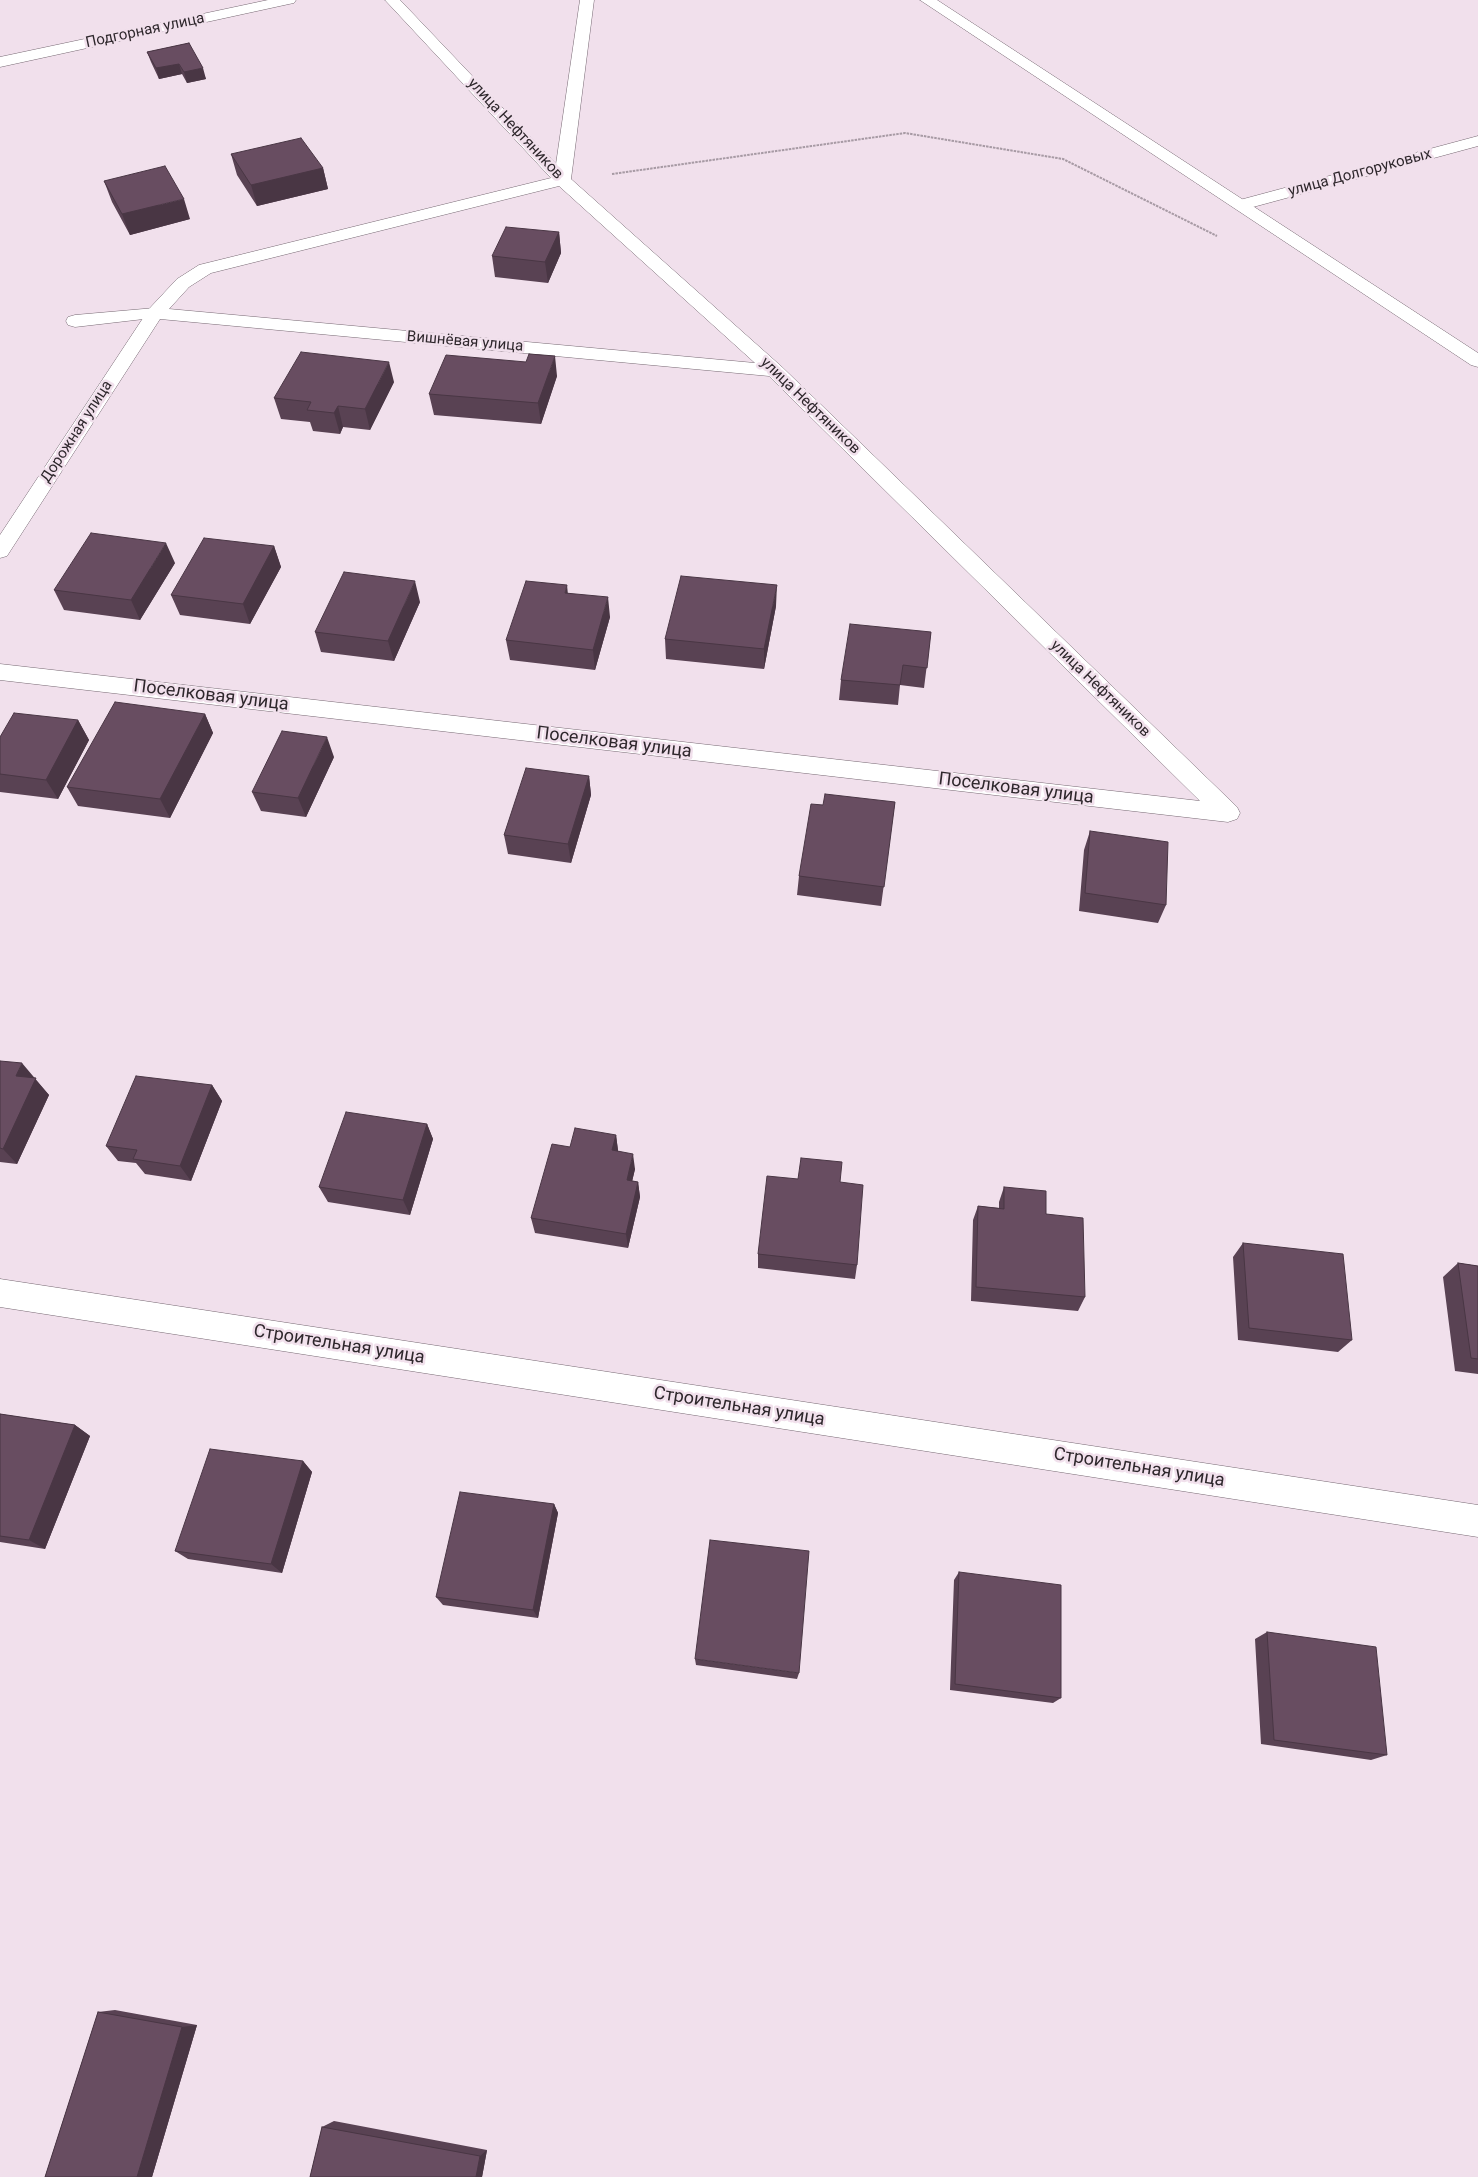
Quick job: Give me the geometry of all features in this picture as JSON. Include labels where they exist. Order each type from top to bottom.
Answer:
[{"type":"street","name":"Подгорная улица","points":[[0,62],[289,0]]},
{"type":"street","name":"улица Нефтяников","points":[[392,0],[562,180],[775,371],[1228,813]]},
{"type":"street","points":[[562,180],[587,0]]},
{"type":"street","points":[[927,0],[1478,361]]},
{"type":"street","name":"улица Долгоруковых","points":[[1242,206],[1478,141]]},
{"type":"street","name":"Дорожная улица","points":[[0,551],[155,313],[183,283],[205,270],[562,180]]},
{"type":"street","name":"Вишнёвая улица","points":[[75,321],[155,313],[775,371]]},
{"type":"street","name":"Поселковая улица","points":[[0,672],[1228,813]]},
{"type":"street","name":"Строительная улица","points":[[0,1293],[1478,1521]]},
{"type":"path","points":[[562,180],[905,133],[1063,159],[1219,237]]},
{"type":"building","points":[[189,43],[203,68],[184,72],[179,64],[156,68],[147,52]]},
{"type":"building","points":[[301,138],[323,168],[251,185],[231,154]]},
{"type":"building","points":[[165,166],[184,199],[122,214],[104,181]]},
{"type":"building","points":[[506,227],[559,232],[545,262],[492,256]]},
{"type":"building","points":[[301,352],[389,362],[365,409],[338,406],[334,413],[307,410],[311,402],[274,398]]},
{"type":"building","points":[[529,354],[555,356],[538,403],[429,394],[446,355],[526,362]]},
{"type":"building","points":[[91,533],[166,543],[131,600],[54,590]]},
{"type":"building","points":[[204,538],[274,546],[243,604],[171,595]]},
{"type":"building","points":[[344,572],[415,581],[388,641],[315,632]]},
{"type":"building","points":[[681,576],[777,585],[764,649],[665,639]]},
{"type":"building","points":[[526,581],[567,585],[565,593],[608,597],[593,650],[506,640]]},
{"type":"building","points":[[850,624],[931,632],[927,668],[903,665],[900,685],[841,680]]},
{"type":"building","points":[[115,702],[205,714],[160,799],[67,787]]},
{"type":"building","points":[[14,713],[78,720],[46,780],[0,774],[0,737]]},
{"type":"building","points":[[282,731],[327,737],[298,798],[252,792]]},
{"type":"building","points":[[526,768],[589,776],[568,844],[504,835]]},
{"type":"building","points":[[825,794],[895,802],[884,887],[799,876],[811,804],[823,805]]},
{"type":"building","points":[[1090,831],[1168,842],[1166,905],[1085,893]]},
{"type":"building","points":[[0,1061],[22,1063],[16,1076],[36,1078],[3,1149],[0,1148]]},
{"type":"building","points":[[136,1076],[212,1085],[180,1166],[133,1159],[137,1150],[106,1146]]},
{"type":"building","points":[[346,1112],[427,1124],[403,1200],[319,1187]]},
{"type":"building","points":[[575,1128],[616,1135],[612,1150],[633,1154],[627,1180],[638,1182],[626,1234],[531,1218],[552,1144],[570,1147]]},
{"type":"building","points":[[801,1158],[842,1162],[840,1182],[863,1185],[857,1265],[758,1254],[767,1176],[798,1179]]},
{"type":"building","points":[[1004,1187],[1046,1191],[1046,1214],[1083,1218],[1085,1297],[976,1287],[978,1206],[1004,1209]]},
{"type":"building","points":[[1243,1243],[1343,1254],[1352,1340],[1249,1328]]},
{"type":"building","points":[[1458,1263],[1478,1266],[1478,1359],[1471,1358]]},
{"type":"building","points":[[0,1414],[75,1425],[29,1540],[0,1536]]},
{"type":"building","points":[[210,1449],[303,1461],[271,1564],[175,1551]]},
{"type":"building","points":[[460,1492],[554,1504],[533,1610],[436,1597]]},
{"type":"building","points":[[710,1540],[809,1551],[799,1673],[695,1659]]},
{"type":"building","points":[[959,1572],[1061,1585],[1061,1698],[955,1684]]},
{"type":"building","points":[[1267,1632],[1376,1647],[1387,1755],[1274,1740]]},
{"type":"building","points":[[98,2012],[182,2027],[137,2177],[45,2177]]},
{"type":"building","points":[[322,2127],[480,2156],[476,2177],[310,2177]]}]
